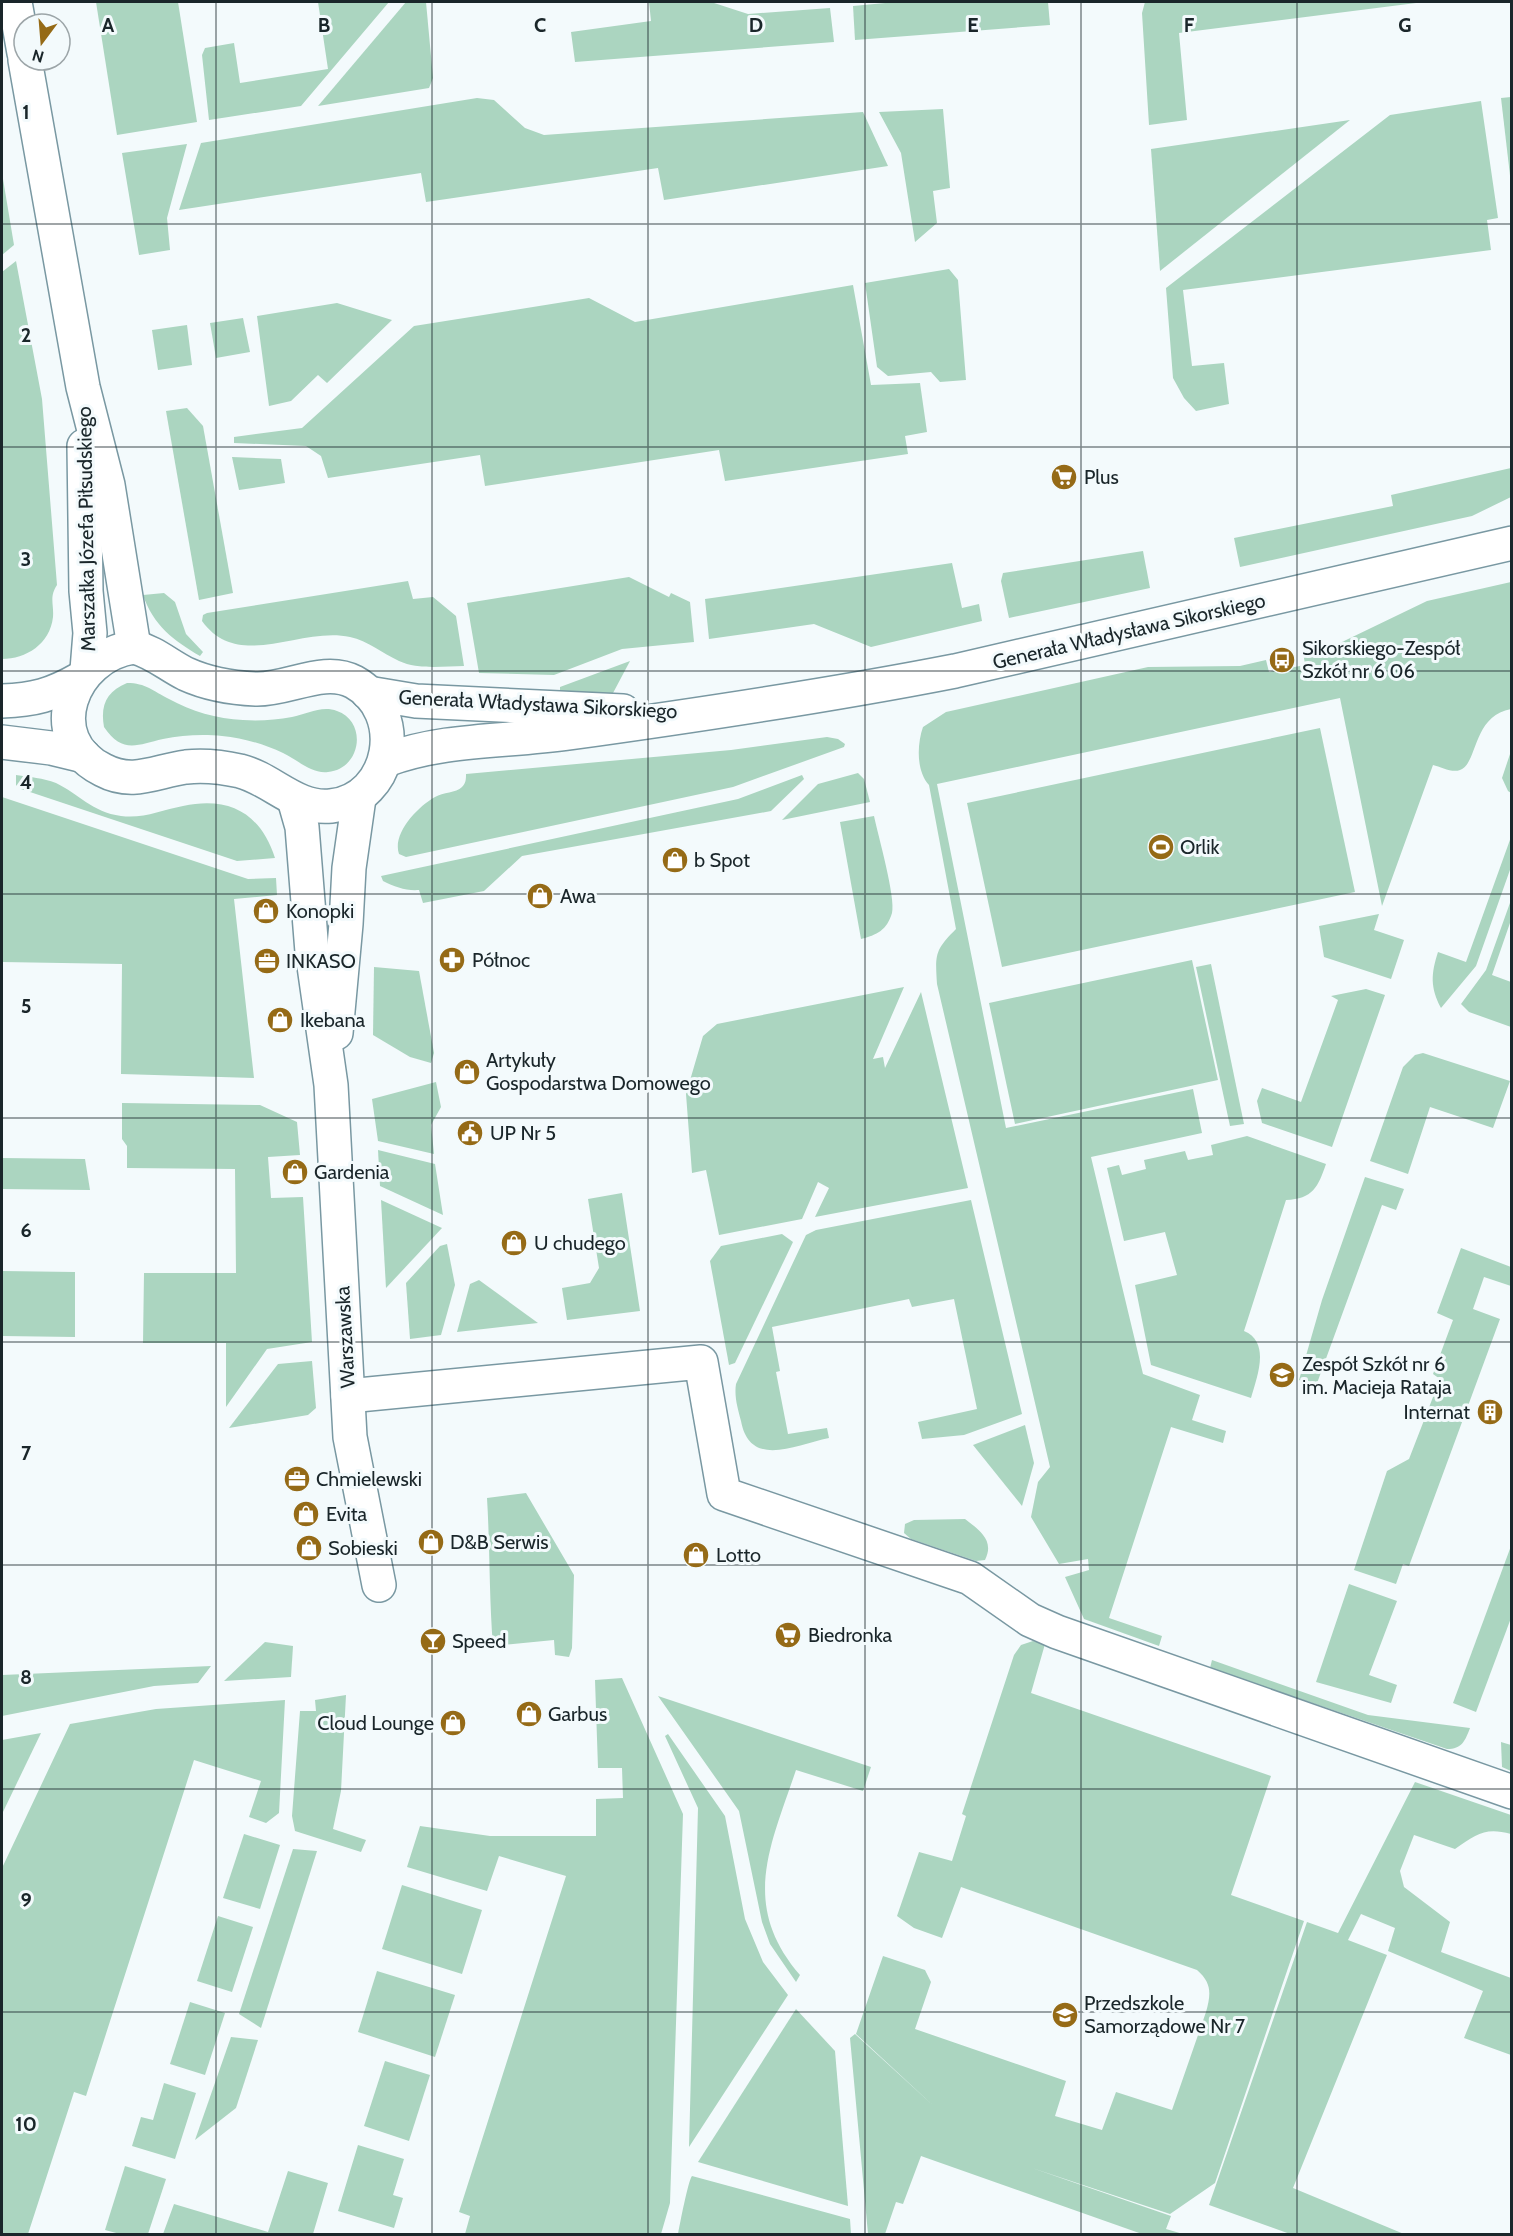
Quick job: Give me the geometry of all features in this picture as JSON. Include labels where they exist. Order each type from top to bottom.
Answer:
[{"type":"street","name":"Marszałka Józefa Piłsudskiego","points":[[27,72],[83,387],[108,485],[134,647]]},
{"type":"street","name":"Marszałka Józefa Piłsudskiego","points":[[83,387],[86,591],[90,633],[83,674],[70,700],[70,728],[84,756]]},
{"type":"street","name":"Generała Władysława Sikorskiego","points":[[386,760],[435,745],[566,734],[745,708],[955,671],[1512,543]]},
{"type":"street","points":[[2,701],[22,701],[53,694],[83,674],[99,659],[118,650],[134,647],[146,650],[185,673],[213,684],[260,689],[327,676],[340,677],[353,682],[368,693],[381,709],[389,732],[386,760],[376,780],[359,798],[329,806],[311,805],[294,799],[278,787],[246,772],[218,766],[185,767],[155,776],[126,779],[102,770],[84,756],[51,748],[2,742]]},
{"type":"street","name":"Generała Władysława Sikorskiego","points":[[368,693],[416,701],[641,712],[745,708]]},
{"type":"street","name":"Warszawska","points":[[331,1085],[349,868],[359,798]]},
{"type":"street","name":"Warszawska","points":[[294,799],[302,827],[312,952],[331,1085],[350,1437],[379,1585]]},
{"type":"street","points":[[348,1396],[701,1362],[724,1494],[970,1578],[1029,1620],[1057,1632],[1512,1792]]},
{"type":"green space","points":[[96,2],[178,2],[197,122],[117,135]]},
{"type":"green space","points":[[318,2],[389,2],[301,106],[209,120],[202,55],[205,48],[234,43],[240,83],[328,69]]},
{"type":"green space","points":[[406,2],[426,2],[433,78],[429,88],[318,106]]},
{"type":"green space","points":[[649,2],[711,2],[748,14],[830,8],[834,42],[575,62],[571,32],[651,21]]},
{"type":"green space","points":[[896,2],[1048,2],[1050,25],[855,40],[853,6]]},
{"type":"green space","points":[[1145,2],[1424,2],[1179,33],[1187,120],[1149,125],[1142,13]]},
{"type":"green space","points":[[1512,97],[1511,184],[1501,98]]},
{"type":"green space","points":[[477,98],[494,100],[525,128],[544,135],[863,112],[888,166],[664,200],[658,168],[426,202],[421,173],[179,210],[201,143]]},
{"type":"green space","points":[[1481,101],[1498,218],[1487,220],[1491,250],[1183,290],[1192,366],[1224,363],[1229,404],[1196,411],[1184,398],[1173,378],[1166,288],[1390,115]]},
{"type":"green space","points":[[943,109],[950,188],[933,191],[937,223],[915,242],[901,153],[879,112]]},
{"type":"green space","points":[[1350,120],[1160,271],[1151,149]]},
{"type":"green space","points":[[187,144],[167,218],[170,250],[139,255],[122,153]]},
{"type":"green space","points":[[2,173],[14,245],[2,255]]},
{"type":"green space","points":[[16,261],[42,399],[57,585],[52,597],[51,627],[42,642],[28,653],[2,659],[2,272]]},
{"type":"green space","points":[[949,269],[958,280],[966,380],[940,382],[931,372],[888,376],[877,367],[865,283]]},
{"type":"green space","points":[[853,285],[871,385],[920,383],[927,432],[905,436],[908,454],[725,481],[719,450],[485,486],[480,455],[328,478],[321,456],[306,446],[234,443],[234,437],[302,428],[414,326],[589,298],[635,322]]},
{"type":"green space","points":[[337,303],[392,320],[327,383],[318,375],[291,401],[269,406],[257,316]]},
{"type":"green space","points":[[243,318],[250,352],[216,358],[210,323]]},
{"type":"green space","points":[[187,325],[192,365],[158,370],[152,330]]},
{"type":"green space","points":[[187,408],[203,426],[233,593],[199,600],[166,411]]},
{"type":"green space","points":[[232,457],[281,459],[285,483],[239,490]]},
{"type":"green space","points":[[1511,468],[1511,497],[1472,516],[1240,567],[1234,538],[1393,506],[1391,495]]},
{"type":"green space","points":[[1143,551],[1150,588],[1009,618],[1001,581],[1003,573]]},
{"type":"green space","points":[[952,563],[962,608],[979,604],[982,621],[871,647],[814,624],[709,639],[705,599]]},
{"type":"green space","points":[[629,577],[669,597],[671,593],[690,602],[694,642],[622,649],[554,675],[479,673],[467,603]]},
{"type":"green space","points":[[408,581],[413,599],[433,597],[456,616],[464,666],[414,666],[393,658],[363,641],[331,635],[252,646],[234,643],[217,636],[202,621],[203,615],[207,613]]},
{"type":"green space","points":[[1511,582],[1511,709],[1498,713],[1489,721],[1482,730],[1466,766],[1454,771],[1433,765],[1382,906],[1340,698],[937,784],[1006,1128],[1193,1089],[1202,1133],[1091,1157],[1143,1374],[1200,1395],[1192,1420],[1226,1431],[1223,1443],[1171,1427],[1109,1618],[1162,1636],[1159,1646],[1084,1619],[1065,1577],[1089,1570],[1088,1559],[1059,1564],[1031,1517],[1038,1482],[1050,1467],[937,984],[938,953],[956,929],[929,785],[920,765],[919,749],[923,727],[946,712],[1148,667],[1240,666],[1266,660],[1269,672],[1305,665],[1303,651],[1342,642],[1427,601]]},
{"type":"green space","points":[[164,593],[175,602],[186,634],[203,652],[200,656],[166,631],[152,615],[143,595]]},
{"type":"green space","points":[[630,661],[613,693],[560,693],[560,687]]},
{"type":"green space","points":[[127,683],[144,686],[195,711],[233,719],[274,720],[320,709],[331,709],[347,717],[353,725],[356,734],[354,754],[348,763],[339,769],[322,772],[310,769],[268,747],[230,737],[185,736],[138,745],[124,744],[111,736],[104,727],[103,712],[106,700],[114,690]]},
{"type":"green space","name":"Orlik","points":[[1320,728],[1355,892],[1002,967],[967,803]]},
{"type":"green space","points":[[827,737],[838,739],[845,744],[844,747],[733,787],[406,857],[399,854],[399,838],[414,814],[435,797],[462,787],[466,774],[731,750]]},
{"type":"green space","points":[[1511,751],[1511,793],[1502,778]]},
{"type":"green space","points":[[858,773],[864,779],[870,802],[782,820],[818,784]]},
{"type":"green space","points":[[16,775],[56,783],[94,807],[121,816],[145,815],[200,804],[229,806],[252,820],[261,830],[275,858],[237,861],[21,789],[16,785]]},
{"type":"green space","points":[[802,775],[804,779],[771,811],[522,856],[484,891],[423,903],[419,890],[396,887],[383,881],[381,876],[738,799]]},
{"type":"green space","points":[[2,797],[248,879],[276,878],[277,895],[234,899],[254,1078],[121,1074],[122,964],[2,962]]},
{"type":"green space","points":[[874,816],[893,905],[887,924],[881,931],[861,939],[840,822]]},
{"type":"green space","points":[[1511,837],[1511,867],[1476,966],[1441,1008],[1433,980],[1438,952],[1466,962]]},
{"type":"green space","points":[[1511,900],[1511,920],[1492,975],[1511,982],[1511,1027],[1469,1012],[1461,1004],[1486,970]]},
{"type":"green space","points":[[1379,914],[1374,930],[1404,940],[1391,979],[1324,957],[1319,926]]},
{"type":"green space","points":[[1192,960],[1218,1080],[1015,1124],[989,1003]]},
{"type":"green space","points":[[1211,964],[1244,1124],[1230,1126],[1196,967]]},
{"type":"green space","points":[[374,967],[419,971],[434,1053],[431,1063],[410,1057],[373,1035]]},
{"type":"green space","points":[[904,987],[873,1059],[883,1057],[885,1068],[921,992],[968,1188],[815,1217],[829,1188],[818,1182],[802,1219],[719,1235],[706,1170],[692,1173],[686,1094],[703,1036],[717,1024]]},
{"type":"green space","points":[[1366,989],[1385,995],[1332,1147],[1262,1123],[1257,1101],[1262,1088],[1301,1102],[1338,1000],[1331,996]]},
{"type":"green space","points":[[1423,1053],[1510,1081],[1493,1128],[1430,1107],[1408,1174],[1370,1161],[1403,1067],[1415,1055]]},
{"type":"green space","points":[[436,1082],[441,1107],[431,1125],[434,1154],[378,1141],[372,1099]]},
{"type":"green space","points":[[122,1103],[260,1105],[297,1122],[300,1155],[268,1157],[271,1198],[303,1197],[312,1342],[267,1349],[226,1407],[226,1343],[143,1343],[144,1273],[236,1273],[235,1169],[127,1168],[127,1146],[122,1139]]},
{"type":"green space","points":[[1247,1136],[1326,1164],[1313,1190],[1303,1197],[1286,1200],[1244,1331],[1252,1336],[1260,1351],[1259,1370],[1251,1398],[1151,1365],[1135,1285],[1177,1275],[1165,1232],[1124,1241],[1107,1168],[1119,1165],[1122,1175],[1146,1169],[1144,1160],[1185,1151],[1188,1160],[1213,1155],[1211,1145]]},
{"type":"green space","points":[[378,1150],[435,1164],[443,1215],[380,1186]]},
{"type":"green space","points":[[2,1158],[85,1159],[90,1190],[2,1189]]},
{"type":"green space","points":[[1365,1177],[1404,1189],[1396,1210],[1382,1205],[1316,1386],[1299,1380],[1322,1300]]},
{"type":"green space","points":[[622,1193],[640,1311],[567,1320],[562,1288],[590,1283],[599,1268],[588,1199]]},
{"type":"green space","points":[[381,1200],[442,1228],[386,1288]]},
{"type":"green space","points":[[971,1200],[1022,1414],[964,1435],[922,1439],[918,1422],[977,1409],[954,1299],[912,1307],[909,1299],[772,1327],[780,1371],[776,1372],[788,1434],[827,1428],[829,1438],[776,1450],[754,1445],[746,1436],[741,1421],[736,1398],[736,1384],[806,1235],[816,1230]]},
{"type":"green space","points":[[782,1234],[793,1242],[735,1363],[729,1365],[710,1261],[721,1246]]},
{"type":"green space","points":[[447,1244],[455,1285],[441,1335],[410,1339],[406,1283],[440,1246]]},
{"type":"green space","points":[[1461,1248],[1511,1267],[1511,1286],[1484,1277],[1473,1309],[1500,1319],[1409,1566],[1403,1564],[1396,1584],[1354,1570],[1387,1471],[1409,1459],[1440,1379],[1433,1374],[1453,1320],[1437,1313]]},
{"type":"green space","points":[[2,1271],[75,1272],[75,1337],[2,1336]]},
{"type":"green space","points":[[479,1280],[538,1323],[457,1332],[470,1284]]},
{"type":"green space","points":[[312,1361],[316,1408],[308,1415],[229,1428],[278,1364]]},
{"type":"green space","points":[[1025,1425],[1034,1463],[1022,1506],[973,1445]]},
{"type":"green space","points":[[526,1493],[574,1575],[572,1648],[569,1657],[555,1655],[554,1640],[493,1646],[487,1498]]},
{"type":"green space","points":[[965,1519],[987,1541],[988,1553],[985,1560],[976,1561],[911,1539],[904,1533],[905,1524],[914,1520]]},
{"type":"green space","points":[[1511,1546],[1511,1618],[1476,1712],[1453,1703]]},
{"type":"green space","points":[[1349,1584],[1397,1601],[1369,1675],[1397,1685],[1391,1703],[1316,1682]]},
{"type":"green space","points":[[1033,1641],[1045,1644],[1031,1693],[1271,1776],[1231,1895],[1304,1921],[1215,2183],[1170,2214],[1032,2168],[1171,2216],[1166,2229],[1183,2234],[1142,2234],[921,2156],[903,2204],[896,2202],[885,2234],[868,2234],[850,2038],[855,2034],[937,2109],[856,2034],[883,1956],[925,1970],[931,1982],[915,2029],[1066,2081],[1055,2116],[1102,2130],[1116,2092],[1172,2110],[1206,2012],[1209,2000],[1208,1984],[1197,1970],[961,1887],[942,1938],[914,1928],[897,1916],[919,1852],[952,1861],[966,1816],[962,1814],[1014,1655],[1021,1645]]},
{"type":"green space","points":[[265,1642],[293,1646],[291,1677],[224,1681]]},
{"type":"green space","points":[[1212,1660],[1368,1715],[1470,1728],[1462,1743],[1456,1748],[1447,1749],[1210,1668]]},
{"type":"green space","points":[[211,1666],[198,1683],[154,1686],[2,1716],[2,1675]]},
{"type":"green space","points":[[622,1678],[683,1814],[670,2203],[661,2234],[465,2234],[470,2216],[459,2212],[566,1876],[499,1856],[487,1891],[407,1867],[420,1826],[490,1836],[596,1836],[596,1799],[623,1798],[622,1768],[598,1768],[595,1680]]},
{"type":"green space","points":[[346,1695],[341,1791],[333,1829],[366,1840],[361,1852],[295,1831],[292,1816],[300,1711],[316,1711],[315,1700]]},
{"type":"green space","points":[[658,1696],[871,1767],[863,1791],[796,1770],[770,1850],[766,1875],[766,1900],[770,1924],[782,1949],[800,1975],[796,1982],[770,1944],[762,1922],[739,1811]]},
{"type":"green space","points":[[285,1700],[279,1813],[266,1823],[249,1817],[261,1781],[194,1760],[86,2096],[74,2092],[28,2234],[2,2234],[2,1868],[70,1724],[156,1709]]},
{"type":"green space","points":[[41,1733],[2,1814],[2,1740]]},
{"type":"green space","points":[[668,1734],[725,1816],[745,1919],[763,1962],[788,1995],[689,2147],[698,1808],[665,1736]]},
{"type":"green space","points":[[1501,1742],[1511,1745],[1511,1771],[1502,1767]]},
{"type":"green space","points":[[1415,1782],[1511,1815],[1511,1834],[1494,1831],[1482,1833],[1455,1849],[1414,1835],[1400,1871],[1404,1887],[1450,1922],[1441,1952],[1511,1978],[1511,2055],[1464,2038],[1483,1991],[1388,1951],[1395,1928],[1361,1914],[1348,1940],[1387,1955],[1293,2188],[1404,2234],[1290,2234],[1209,2205],[1307,1922],[1338,1933]]},
{"type":"green space","points":[[244,1834],[280,1845],[260,1909],[223,1898]]},
{"type":"green space","points":[[293,1849],[317,1851],[261,2028],[239,2014]]},
{"type":"green space","points":[[402,1885],[482,1910],[462,1974],[382,1949]]},
{"type":"green space","points":[[218,1916],[253,1927],[232,1992],[197,1981]]},
{"type":"green space","points":[[377,1971],[455,1995],[435,2057],[358,2032]]},
{"type":"green space","points":[[190,2002],[225,2013],[205,2075],[170,2064]]},
{"type":"green space","points":[[796,2009],[835,2051],[848,2206],[698,2162]]},
{"type":"green space","points":[[231,2037],[258,2040],[236,2108],[195,2140]]},
{"type":"green space","points":[[385,2061],[430,2075],[409,2141],[364,2126]]},
{"type":"green space","points":[[164,2083],[196,2093],[175,2159],[132,2146],[141,2117],[153,2120]]},
{"type":"green space","points":[[358,2145],[404,2159],[393,2195],[403,2198],[394,2228],[338,2211]]},
{"type":"green space","points":[[125,2166],[166,2179],[148,2234],[120,2234],[105,2230]]},
{"type":"green space","points":[[288,2171],[328,2183],[313,2234],[163,2234],[174,2204],[268,2232]]},
{"type":"green space","points":[[692,2176],[850,2219],[851,2234],[678,2234]]},
{"type":"place","name":"Plus","points":[[1064,477]]},
{"type":"place","name":"Sikorskiego-Zespół Szkół nr 6 06","points":[[1282,660]]},
{"type":"place","name":"Orlik","points":[[1161,847]]},
{"type":"place","name":"b Spot","points":[[675,860]]},
{"type":"place","name":"Awa","points":[[540,896]]},
{"type":"place","name":"Konopki","points":[[266,911]]},
{"type":"place","name":"Północ","points":[[452,960]]},
{"type":"place","name":"INKASO","points":[[267,961]]},
{"type":"place","name":"Ikebana","points":[[280,1020]]},
{"type":"place","name":"Artykuły Gospodarstwa Domowego","points":[[467,1072]]},
{"type":"place","name":"UP Nr 5","points":[[470,1133]]},
{"type":"place","name":"Gardenia","points":[[295,1172]]},
{"type":"place","name":"U chudego","points":[[514,1243]]},
{"type":"place","name":"Zespół Szkół nr 6 im. Macieja Rataja","points":[[1282,1375]]},
{"type":"place","name":"Internat","points":[[1490,1412]]},
{"type":"place","name":"Chmielewski","points":[[297,1479]]},
{"type":"place","name":"Evita","points":[[306,1514]]},
{"type":"place","name":"D&B Serwis","points":[[431,1542]]},
{"type":"place","name":"Sobieski","points":[[309,1548]]},
{"type":"place","name":"Lotto","points":[[696,1555]]},
{"type":"place","name":"Biedronka","points":[[788,1635]]},
{"type":"place","name":"Speed","points":[[433,1641]]},
{"type":"place","name":"Garbus","points":[[529,1714]]},
{"type":"place","name":"Cloud Lounge","points":[[453,1723]]},
{"type":"place","name":"Przedszkole Samorządowe Nr 7","points":[[1065,2015]]}]
